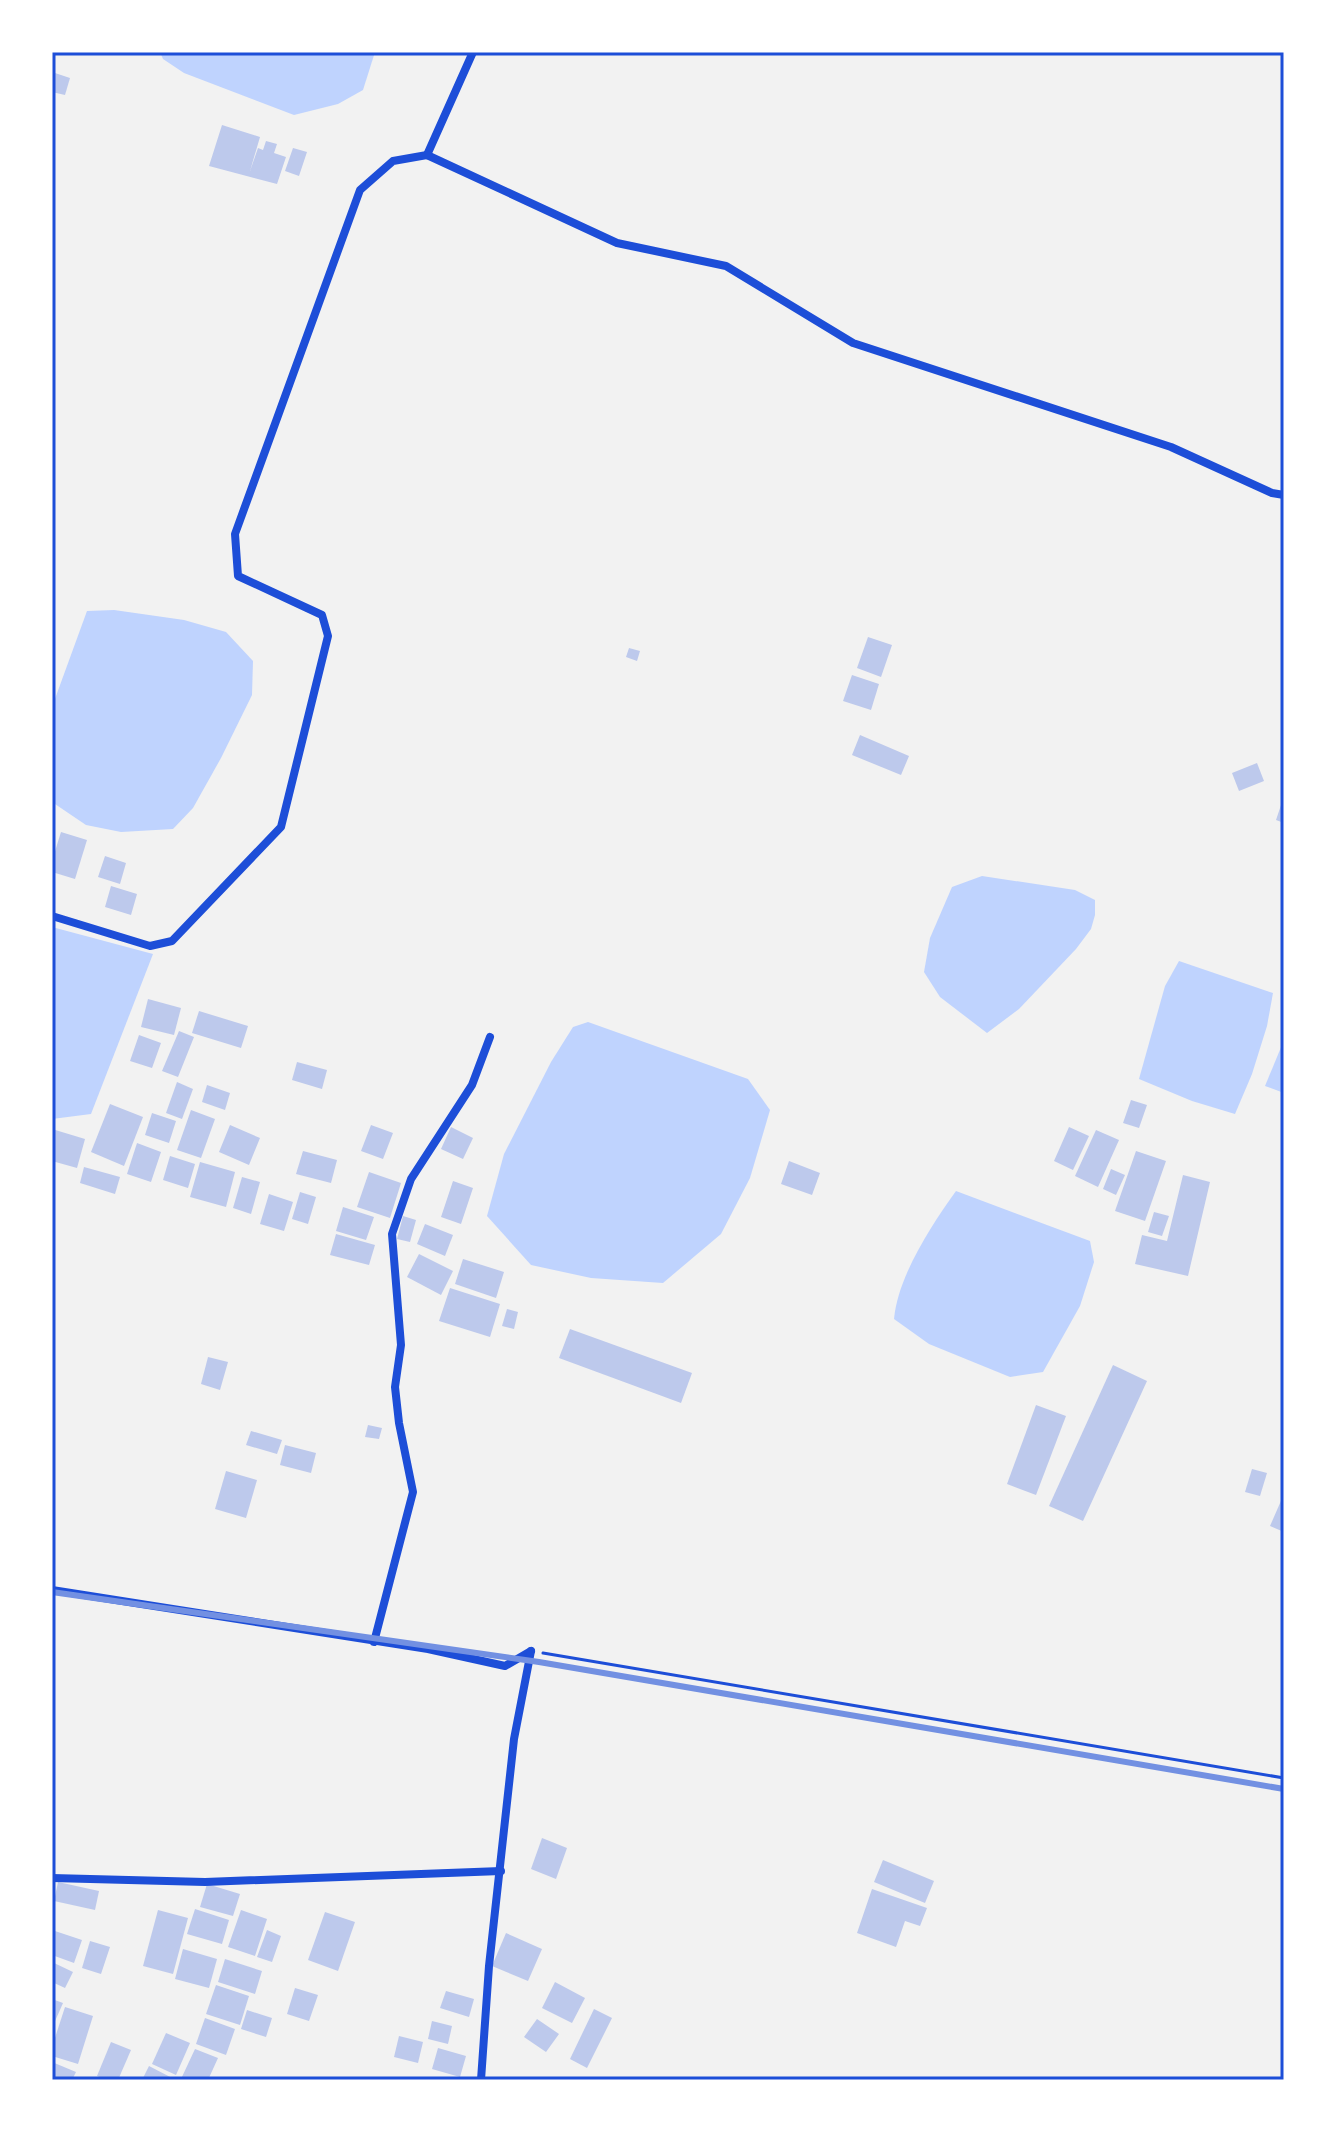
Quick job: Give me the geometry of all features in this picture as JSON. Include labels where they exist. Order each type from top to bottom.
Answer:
[{"type":"street","points":[[427,155],[473,52]]},
{"type":"street","points":[[52,916],[150,946],[172,941],[281,827],[328,636],[322,615],[238,576],[235,534],[360,190],[393,161],[427,155],[617,243],[726,266],[853,343],[1171,447],[1272,493],[1284,495]]},
{"type":"street","points":[[374,1642],[413,1492],[395,1387],[401,1345],[392,1234],[411,1179],[472,1085],[490,1037]]},
{"type":"street","points":[[52,1590],[428,1649],[505,1666],[531,1651]]},
{"type":"street","points":[[481,2080],[489,1966],[514,1739],[531,1651]]},
{"type":"street","points":[[52,1878],[205,1882],[501,1871]]},
{"type":"path","points":[[531,1651],[1284,1778]]},
{"type":"water","points":[[160,52],[375,52],[363,90],[338,104],[294,115],[184,73],[163,59]]},
{"type":"water","points":[[114,610],[184,620],[226,632],[253,661],[252,695],[193,808],[173,829],[121,832],[86,825],[52,802],[52,707],[87,611]]},
{"type":"water","points":[[982,876],[1075,890],[1095,900],[1091,929],[1076,949],[1019,1009],[987,1033],[940,997],[924,972],[930,938],[952,887]]},
{"type":"water","points":[[52,927],[153,954],[91,1114],[52,1119]]},
{"type":"water","points":[[1179,961],[1273,993],[1267,1026],[1252,1074],[1235,1114],[1192,1101],[1139,1079],[1165,986]]},
{"type":"water","points":[[588,1022],[748,1079],[770,1110],[750,1178],[721,1234],[663,1283],[591,1278],[531,1265],[487,1216],[504,1154],[551,1062],[573,1027]]},
{"type":"water","points":[[1284,1040],[1284,1093],[1265,1086]]},
{"type":"water","points":[[956,1191],[1090,1241],[1094,1262],[1080,1306],[1043,1372],[1010,1377],[929,1344],[894,1319],[909,1269],[926,1236]]},
{"type":"building","points":[[52,72],[70,78],[65,95],[52,92]]},
{"type":"building","points":[[222,125],[260,137],[250,171],[258,148],[263,150],[266,141],[277,144],[274,153],[286,157],[277,184],[209,166]]},
{"type":"building","points":[[293,148],[307,152],[299,176],[285,171]]},
{"type":"building","points":[[868,637],[892,645],[881,677],[857,668]]},
{"type":"building","points":[[629,648],[640,651],[637,661],[626,657]]},
{"type":"building","points":[[852,675],[879,684],[871,710],[843,701]]},
{"type":"building","points":[[860,735],[909,756],[901,775],[852,755]]},
{"type":"building","points":[[1257,763],[1264,781],[1239,791],[1232,773]]},
{"type":"building","points":[[1284,796],[1284,823],[1276,820]]},
{"type":"building","points":[[61,832],[87,840],[75,879],[52,872],[52,861]]},
{"type":"building","points":[[105,856],[126,863],[120,884],[98,877]]},
{"type":"building","points":[[111,886],[137,894],[131,915],[105,907]]},
{"type":"building","points":[[148,999],[181,1008],[174,1035],[141,1027]]},
{"type":"building","points":[[199,1011],[248,1026],[241,1048],[192,1033]]},
{"type":"building","points":[[179,1031],[194,1037],[178,1077],[162,1071]]},
{"type":"building","points":[[139,1035],[161,1043],[152,1068],[130,1061]]},
{"type":"building","points":[[297,1062],[327,1070],[322,1089],[292,1080]]},
{"type":"building","points":[[177,1082],[193,1089],[182,1119],[166,1113]]},
{"type":"building","points":[[207,1085],[230,1093],[225,1110],[202,1102]]},
{"type":"building","points":[[1131,1100],[1147,1105],[1139,1128],[1123,1123]]},
{"type":"building","points":[[110,1104],[143,1117],[124,1166],[91,1152]]},
{"type":"building","points":[[191,1110],[215,1119],[201,1158],[177,1150]]},
{"type":"building","points":[[152,1113],[176,1121],[169,1143],[145,1135]]},
{"type":"building","points":[[230,1125],[260,1138],[249,1165],[219,1152]]},
{"type":"building","points":[[371,1125],[393,1133],[383,1159],[361,1151]]},
{"type":"building","points":[[451,1127],[473,1138],[463,1159],[441,1149]]},
{"type":"building","points":[[1069,1127],[1089,1136],[1073,1170],[1054,1161]]},
{"type":"building","points":[[52,1129],[85,1139],[77,1168],[52,1161]]},
{"type":"building","points":[[1096,1130],[1119,1140],[1098,1187],[1075,1176]]},
{"type":"building","points":[[137,1143],[161,1152],[151,1182],[127,1174]]},
{"type":"building","points":[[303,1151],[337,1160],[331,1183],[296,1174]]},
{"type":"building","points":[[1136,1151],[1166,1161],[1145,1221],[1115,1211]]},
{"type":"building","points":[[170,1156],[195,1164],[188,1188],[163,1180]]},
{"type":"building","points":[[789,1161],[820,1173],[812,1195],[781,1184]]},
{"type":"building","points":[[200,1162],[235,1172],[226,1207],[190,1197]]},
{"type":"building","points":[[84,1167],[120,1177],[115,1194],[80,1183]]},
{"type":"building","points":[[1111,1169],[1125,1175],[1116,1195],[1103,1189]]},
{"type":"building","points":[[369,1172],[401,1183],[390,1218],[357,1207]]},
{"type":"building","points":[[1183,1175],[1210,1182],[1188,1276],[1135,1264],[1142,1235],[1167,1241]]},
{"type":"building","points":[[242,1177],[260,1182],[251,1214],[233,1208]]},
{"type":"building","points":[[453,1181],[473,1188],[461,1224],[441,1217]]},
{"type":"building","points":[[300,1192],[316,1197],[308,1224],[292,1219]]},
{"type":"building","points":[[269,1194],[293,1202],[284,1231],[260,1224]]},
{"type":"building","points":[[343,1207],[374,1217],[366,1240],[336,1231]]},
{"type":"building","points":[[1154,1212],[1169,1216],[1162,1236],[1148,1232]]},
{"type":"building","points":[[403,1216],[416,1220],[410,1242],[397,1239]]},
{"type":"building","points":[[425,1224],[453,1235],[445,1256],[417,1244]]},
{"type":"building","points":[[336,1234],[375,1245],[369,1265],[330,1255]]},
{"type":"building","points":[[419,1254],[453,1271],[441,1295],[407,1277]]},
{"type":"building","points":[[463,1259],[504,1272],[496,1298],[455,1284]]},
{"type":"building","points":[[450,1288],[500,1304],[490,1337],[439,1321]]},
{"type":"building","points":[[507,1309],[518,1312],[514,1329],[502,1326]]},
{"type":"building","points":[[570,1329],[692,1373],[681,1403],[559,1358]]},
{"type":"building","points":[[208,1357],[228,1362],[220,1390],[201,1384]]},
{"type":"building","points":[[1113,1365],[1147,1381],[1083,1521],[1049,1506]]},
{"type":"building","points":[[1036,1405],[1066,1416],[1036,1495],[1007,1484]]},
{"type":"building","points":[[368,1425],[382,1428],[379,1439],[365,1437]]},
{"type":"building","points":[[251,1431],[282,1440],[277,1454],[246,1445]]},
{"type":"building","points":[[285,1445],[316,1453],[311,1473],[280,1465]]},
{"type":"building","points":[[1252,1469],[1267,1473],[1260,1496],[1245,1492]]},
{"type":"building","points":[[226,1471],[257,1480],[246,1518],[215,1509]]},
{"type":"building","points":[[1284,1494],[1284,1532],[1270,1526]]},
{"type":"building","points":[[542,1838],[567,1848],[556,1879],[531,1869]]},
{"type":"building","points":[[883,1860],[934,1881],[925,1903],[874,1882]]},
{"type":"building","points":[[58,1882],[99,1891],[95,1910],[54,1901]]},
{"type":"building","points":[[207,1884],[240,1894],[233,1916],[200,1907]]},
{"type":"building","points":[[872,1889],[927,1908],[920,1926],[905,1921],[896,1947],[857,1933]]},
{"type":"building","points":[[195,1909],[229,1920],[222,1944],[187,1934]]},
{"type":"building","points":[[158,1910],[188,1918],[173,1974],[143,1966]]},
{"type":"building","points":[[241,1910],[267,1919],[255,1956],[228,1947]]},
{"type":"building","points":[[325,1912],[355,1922],[338,1971],[308,1960]]},
{"type":"building","points":[[52,1930],[82,1940],[74,1963],[52,1955]]},
{"type":"building","points":[[267,1930],[281,1936],[272,1962],[257,1957]]},
{"type":"building","points":[[506,1933],[542,1949],[528,1981],[492,1966]]},
{"type":"building","points":[[90,1941],[110,1947],[101,1974],[82,1968]]},
{"type":"building","points":[[183,1949],[217,1959],[209,1988],[175,1979]]},
{"type":"building","points":[[225,1959],[262,1971],[255,1994],[218,1982]]},
{"type":"building","points":[[52,1962],[73,1972],[65,1988],[52,1982]]},
{"type":"building","points":[[555,1982],[585,1998],[572,2023],[542,2008]]},
{"type":"building","points":[[216,1985],[249,1996],[240,2025],[206,2014]]},
{"type":"building","points":[[295,1988],[318,1995],[309,2021],[287,2014]]},
{"type":"building","points":[[446,1991],[474,1999],[469,2017],[440,2008]]},
{"type":"building","points":[[52,1999],[63,2003],[52,2028]]},
{"type":"building","points":[[65,2007],[93,2016],[78,2064],[52,2056]]},
{"type":"building","points":[[594,2009],[612,2018],[587,2068],[570,2059]]},
{"type":"building","points":[[247,2010],[272,2018],[266,2037],[241,2029]]},
{"type":"building","points":[[205,2018],[235,2029],[226,2055],[196,2044]]},
{"type":"building","points":[[537,2019],[559,2034],[546,2052],[524,2037]]},
{"type":"building","points":[[432,2021],[452,2026],[448,2044],[428,2039]]},
{"type":"building","points":[[166,2033],[190,2043],[176,2075],[152,2064]]},
{"type":"building","points":[[399,2036],[423,2042],[418,2063],[394,2057]]},
{"type":"building","points":[[111,2042],[131,2050],[118,2080],[97,2076]]},
{"type":"building","points":[[438,2048],[466,2056],[460,2077],[432,2069]]},
{"type":"building","points":[[195,2049],[218,2058],[208,2080],[181,2079]]},
{"type":"building","points":[[52,2062],[76,2072],[72,2080],[52,2080]]},
{"type":"building","points":[[149,2066],[176,2080],[142,2080]]},
{"type":"railway","points":[[52,1592],[539,1662],[1284,1789]]}]
